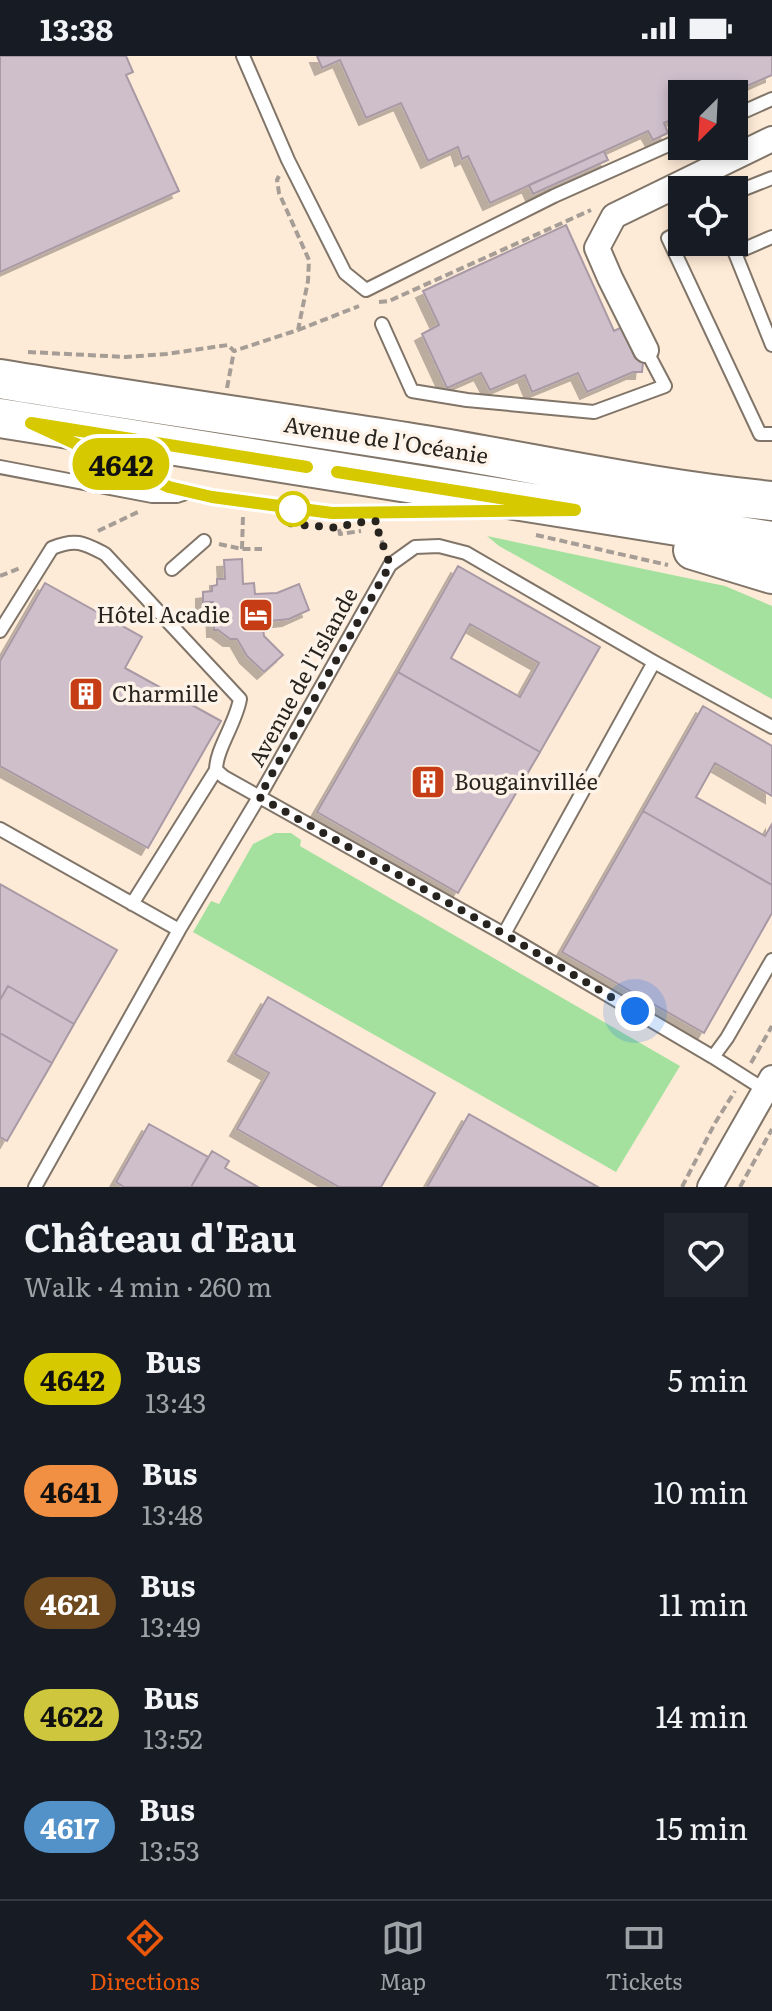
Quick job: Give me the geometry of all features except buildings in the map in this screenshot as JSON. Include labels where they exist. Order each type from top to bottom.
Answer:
[{"type":"main road","name":"Avenue de l'Océanie","points":[[7,365],[128,400],[424,440],[684,490],[772,501]]},
{"type":"main road","name":"Avenue de l'Océanie","points":[[16,420],[772,541]]},
{"type":"main road","points":[[424,440],[704,473],[772,477]]},
{"type":"main road","points":[[575,510],[636,534],[772,574]]},
{"type":"main road","points":[[636,534],[772,562]]},
{"type":"street","points":[[705,176],[772,139]]},
{"type":"street","points":[[646,350],[597,248],[614,216],[668,193]]},
{"type":"street","points":[[710,1187],[769,1084]]},
{"type":"lane","points":[[243,56],[288,160],[345,273],[366,290],[554,196],[668,145]]},
{"type":"lane","points":[[748,110],[772,99]]},
{"type":"lane","points":[[748,187],[772,178]]},
{"type":"lane","points":[[748,244],[772,237]]},
{"type":"lane","points":[[676,256],[760,434],[772,434]]},
{"type":"lane","points":[[735,256],[772,345]]},
{"type":"lane","points":[[382,324],[412,391],[467,400],[594,412],[665,386],[646,350]]},
{"type":"lane","points":[[128,400],[198,398]]},
{"type":"lane","points":[[16,420],[169,487],[212,497],[332,513],[488,511]]},
{"type":"lane","points":[[0,467],[152,496],[177,496],[191,492]]},
{"type":"lane","points":[[502,511],[575,510]]},
{"type":"lane","points":[[172,569],[204,541]]},
{"type":"lane","points":[[0,631],[52,548],[67,542],[84,543],[105,554],[240,699],[237,714],[216,761],[216,770],[132,904]]},
{"type":"lane","points":[[390,565],[415,547],[439,546],[466,553],[772,727]]},
{"type":"lane","name":"Avenue de l'Islande","points":[[35,1187],[390,565]]},
{"type":"lane","points":[[504,934],[654,662]]},
{"type":"lane","points":[[216,770],[504,934],[743,1077],[769,1084]]},
{"type":"lane","points":[[0,829],[179,930]]},
{"type":"lane","points":[[713,1057],[772,960]]},
{"type":"path","points":[[288,160],[277,180],[279,193],[309,260],[298,330]]},
{"type":"path","points":[[375,303],[389,301],[602,205]]},
{"type":"path","points":[[7,365],[58,355],[126,357],[228,345],[234,351],[365,304]]},
{"type":"path","points":[[242,549],[243,514]]},
{"type":"path","points":[[378,521],[377,528],[390,565]]},
{"type":"path","points":[[327,527],[339,528]]},
{"type":"path","points":[[535,535],[670,565]]},
{"type":"path","points":[[204,541],[242,549],[262,549]]},
{"type":"path","points":[[682,1187],[715,1123],[772,1026]]},
{"type":"path","points":[[740,1187],[772,1129]]},
{"type":"shaded area","points":[[0,56],[772,56],[772,1187],[0,1187]]},
{"type":"green space","points":[[487,536],[725,586],[772,606],[772,699],[499,546]]},
{"type":"green space","points":[[275,833],[291,833],[301,840],[300,846],[680,1066],[616,1172],[193,932],[211,901],[219,904],[253,844]]},
{"type":"bus line","name":"4642","points":[[307,467],[31,423],[169,487],[212,497],[332,513],[575,510],[337,472]]},
{"type":"place","name":"Hôtel Acadie","points":[[256,615]]},
{"type":"place","name":"Charmille","points":[[86,694]]},
{"type":"place","name":"Bougainvillée","points":[[428,782]]},
{"type":"route","points":[[293,509],[291,524],[339,528],[353,523],[378,521],[377,528],[390,565],[259,797],[635,1011]]}]
